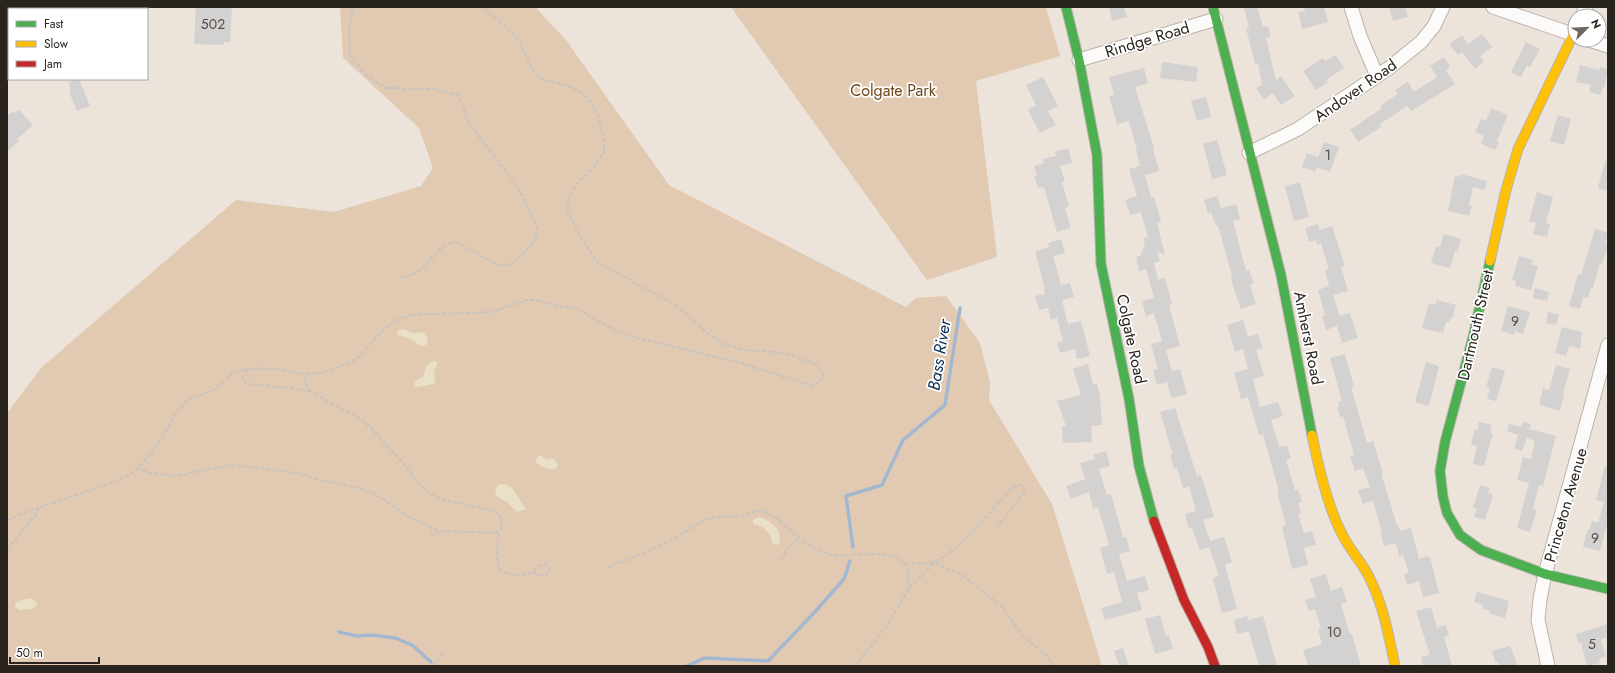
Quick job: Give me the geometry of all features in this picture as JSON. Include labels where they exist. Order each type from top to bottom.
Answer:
[{"type":"street","name":"Colgate Road","points":[[1066,7],[1097,155],[1101,264],[1129,399],[1140,466],[1152,516],[1184,600],[1208,647],[1215,666]]},
{"type":"street","points":[[1351,7],[1360,36],[1377,76]]},
{"type":"street","name":"Andover Road","points":[[1249,153],[1298,129],[1377,76],[1421,42],[1434,26],[1443,7]]},
{"type":"street","points":[[1493,7],[1567,32]]},
{"type":"street","name":"Rindge Road","points":[[1078,60],[1215,13]]},
{"type":"street","name":"Amherst Road","points":[[1215,13],[1249,153],[1281,275],[1318,458],[1329,499],[1342,534],[1371,580],[1384,616],[1395,666]]},
{"type":"street","name":"Dartmouth Street","points":[[1567,48],[1518,149],[1508,184],[1473,337],[1445,442],[1440,470],[1443,497],[1447,513],[1460,535],[1481,550],[1545,574],[1608,588]]},
{"type":"street","name":"Princeton Avenue","points":[[1548,666],[1538,620],[1540,599],[1545,574],[1608,345]]},
{"type":"path","points":[[353,7],[349,30],[350,55],[360,68],[367,76],[385,88],[433,89],[458,95],[469,123],[522,195],[536,227],[537,233],[536,239],[522,255],[511,264],[504,266],[497,264],[455,242],[450,243],[443,248],[416,273],[398,278]]},
{"type":"path","points":[[7,520],[111,483],[129,474],[148,457],[163,436],[176,413],[187,400],[214,390],[232,374],[249,369],[275,369],[306,374],[332,370],[356,359],[379,334],[394,321],[403,317],[417,314],[492,312],[527,300],[536,300],[558,306],[576,308],[609,327],[630,336],[741,364],[813,386],[820,381],[823,377],[823,372],[815,364],[791,355],[775,352],[744,350],[724,344],[706,332],[676,305],[597,262],[580,236],[567,211],[573,189],[579,181],[592,170],[604,152],[604,141],[598,114],[588,98],[574,88],[543,79],[535,74],[530,67],[521,44],[516,37],[502,23],[482,7]]},
{"type":"path","points":[[249,369],[244,374],[243,378],[244,382],[247,384],[308,391],[356,416],[370,426],[403,463],[418,483],[430,494],[444,500],[492,510],[497,513],[501,517],[502,523],[501,529],[498,533],[497,557],[499,568],[504,572],[525,574],[544,564],[547,565],[549,570],[544,576],[531,572]]},
{"type":"path","points":[[306,374],[304,379],[308,391]]},
{"type":"path","points":[[137,468],[150,473],[176,476],[234,465],[298,473],[372,493],[385,500],[408,517],[439,531],[498,533]]},
{"type":"path","points":[[855,666],[886,628],[908,590],[938,560],[959,544],[1009,491],[1017,485],[1022,485],[1024,487],[1024,493],[997,527]]},
{"type":"path","points":[[7,549],[34,518],[40,508]]},
{"type":"path","points":[[608,567],[661,545],[706,520],[721,517],[743,516],[755,511],[766,513],[775,517],[805,543],[830,554],[892,556],[905,564],[909,572],[908,590]]},
{"type":"path","points":[[430,535],[439,531]]},
{"type":"path","points":[[781,561],[787,549],[799,538]]},
{"type":"path","points":[[905,564],[926,563],[938,560]]},
{"type":"path","points":[[935,563],[964,576],[1001,606],[1023,636],[1047,656],[1054,666]]},
{"type":"path","points":[[433,666],[445,651]]},
{"type":"green space","points":[[340,7],[535,7],[566,40],[669,185],[906,307],[916,298],[946,296],[980,343],[990,382],[989,400],[1052,504],[1102,666],[7,666],[7,413],[42,367],[236,200],[334,212],[421,186],[433,168],[419,128],[343,58]]},
{"type":"green space","name":"Colgate Park","points":[[731,7],[1046,7],[1060,56],[976,81],[997,257],[927,280]]},
{"type":"sand","points":[[403,329],[413,333],[424,332],[428,339],[426,345],[421,346],[408,338],[398,335],[397,331]]},
{"type":"sand","points":[[432,361],[437,362],[434,372],[435,383],[416,387],[414,384],[415,381],[423,377],[426,367]]},
{"type":"sand","points":[[538,456],[541,456],[547,460],[552,458],[555,460],[557,463],[556,468],[550,469],[539,464],[535,461]]},
{"type":"sand","points":[[501,484],[512,488],[526,509],[517,512],[507,502],[498,497],[495,492],[497,486]]},
{"type":"sand","points":[[758,517],[767,520],[774,526],[779,535],[779,544],[773,544],[770,535],[764,528],[753,523],[753,520]]},
{"type":"sand","points":[[30,598],[37,602],[35,607],[19,610],[15,607],[15,604],[19,601]]},
{"type":"building","points":[[196,7],[232,7],[230,42],[224,42],[223,45],[194,44]]},
{"type":"building","points":[[1109,7],[1124,7],[1127,17],[1112,21]]},
{"type":"building","points":[[1244,7],[1257,7],[1263,27],[1268,26],[1271,37],[1266,38],[1276,80],[1281,76],[1295,96],[1281,105],[1273,93],[1264,100],[1256,88],[1262,85],[1258,63],[1255,64],[1246,28],[1249,28]]},
{"type":"building","points":[[1304,7],[1324,7],[1328,22],[1302,29],[1298,12],[1305,11]]},
{"type":"building","points":[[1389,7],[1405,7],[1408,17],[1393,21]]},
{"type":"building","points":[[1482,34],[1492,47],[1480,56],[1484,62],[1475,69],[1462,52],[1458,55],[1449,44],[1462,35],[1468,44]]},
{"type":"building","points":[[1526,42],[1540,49],[1530,67],[1527,65],[1521,77],[1511,72]]},
{"type":"building","points":[[1335,55],[1344,68],[1326,80],[1328,82],[1316,90],[1303,71],[1323,58],[1325,61]]},
{"type":"building","points":[[1444,57],[1450,66],[1446,71],[1455,84],[1411,111],[1407,106],[1380,124],[1382,126],[1358,142],[1350,130],[1382,108],[1380,106],[1398,94],[1395,90],[1408,82],[1414,92],[1437,77],[1430,66]]},
{"type":"building","points":[[1162,62],[1198,67],[1196,82],[1160,78]]},
{"type":"building","points":[[1580,65],[1599,70],[1600,67],[1608,69],[1601,95],[1589,92],[1591,85],[1576,82]]},
{"type":"building","points":[[1144,68],[1148,83],[1135,87],[1154,148],[1159,171],[1145,175],[1151,197],[1154,197],[1161,222],[1157,223],[1165,255],[1157,251],[1160,261],[1154,263],[1158,280],[1165,278],[1172,304],[1169,305],[1180,346],[1166,350],[1172,371],[1180,369],[1187,394],[1171,398],[1167,382],[1157,385],[1153,370],[1158,369],[1151,344],[1162,341],[1154,313],[1146,316],[1142,301],[1154,298],[1146,269],[1139,271],[1136,257],[1140,256],[1145,245],[1143,238],[1148,237],[1141,212],[1130,215],[1125,200],[1137,196],[1129,169],[1140,166],[1137,150],[1129,121],[1117,124],[1109,96],[1114,95],[1109,77]]},
{"type":"building","points":[[1043,77],[1058,106],[1048,111],[1056,125],[1040,133],[1028,110],[1036,105],[1026,85]]},
{"type":"building","points":[[79,80],[90,106],[77,111],[69,92],[71,91],[68,82]]},
{"type":"building","points":[[1206,97],[1211,117],[1197,121],[1191,101]]},
{"type":"building","points":[[1491,108],[1508,115],[1497,141],[1499,142],[1495,150],[1481,144],[1484,136],[1475,132],[1481,119],[1486,121]]},
{"type":"building","points":[[19,110],[33,125],[17,139],[19,141],[7,152],[7,116],[13,111],[15,113]]},
{"type":"building","points":[[1558,115],[1571,119],[1564,145],[1550,141]]},
{"type":"building","points":[[1217,140],[1227,175],[1212,179],[1203,144]]},
{"type":"building","points":[[1324,142],[1339,147],[1330,172],[1317,167],[1315,172],[1302,167],[1307,153],[1318,157]]},
{"type":"building","points":[[1068,148],[1072,163],[1060,166],[1065,181],[1062,182],[1069,206],[1065,208],[1071,228],[1057,232],[1044,187],[1038,188],[1034,176],[1037,175],[1034,166],[1044,163],[1043,159],[1056,156],[1055,152]]},
{"type":"building","points":[[1605,161],[1608,161],[1608,191],[1598,188]]},
{"type":"building","points":[[1461,174],[1487,181],[1484,190],[1473,187],[1469,206],[1472,206],[1469,216],[1448,211],[1455,176],[1460,177]]},
{"type":"building","points":[[1300,182],[1309,217],[1294,221],[1285,186]]},
{"type":"building","points":[[1537,192],[1553,197],[1546,223],[1550,224],[1547,237],[1533,234],[1536,223],[1529,221]]},
{"type":"building","points":[[1217,196],[1221,208],[1236,204],[1240,219],[1233,221],[1246,271],[1249,270],[1254,284],[1250,285],[1256,304],[1241,309],[1231,280],[1232,276],[1218,225],[1216,226],[1211,212],[1208,213],[1204,200]]},
{"type":"building","points":[[1318,224],[1320,230],[1332,226],[1345,266],[1341,266],[1348,291],[1333,295],[1340,316],[1350,313],[1358,338],[1342,343],[1337,326],[1326,330],[1322,316],[1325,315],[1318,290],[1329,286],[1325,270],[1329,269],[1321,243],[1317,245],[1316,240],[1309,242],[1305,228]]},
{"type":"building","points":[[1595,229],[1608,233],[1605,244],[1608,245],[1602,264],[1600,263],[1593,288],[1591,288],[1588,298],[1583,297],[1580,309],[1569,306],[1578,274],[1581,275]]},
{"type":"building","points":[[1444,234],[1461,239],[1457,252],[1455,251],[1450,268],[1431,263],[1436,246],[1440,247]]},
{"type":"building","points":[[1061,239],[1065,253],[1053,256],[1061,285],[1070,283],[1074,297],[1062,300],[1068,324],[1081,321],[1090,356],[1077,359],[1075,349],[1060,353],[1057,342],[1063,341],[1057,318],[1051,320],[1048,308],[1039,310],[1035,296],[1045,294],[1045,289],[1035,251],[1049,247],[1048,243]]},
{"type":"building","points":[[1519,256],[1533,260],[1531,265],[1538,266],[1531,290],[1515,286],[1516,281],[1512,280]]},
{"type":"building","points":[[1535,288],[1549,292],[1547,301],[1533,298]]},
{"type":"building","points":[[1437,300],[1456,305],[1452,319],[1450,318],[1449,322],[1446,322],[1443,333],[1422,328],[1429,303],[1436,305]]},
{"type":"building","points":[[1508,306],[1530,312],[1523,334],[1515,331],[1514,335],[1501,331]]},
{"type":"building","points":[[1548,312],[1559,315],[1556,325],[1546,323]]},
{"type":"building","points":[[1243,320],[1248,337],[1258,334],[1263,348],[1256,350],[1264,376],[1253,379],[1260,407],[1278,402],[1283,416],[1271,420],[1279,447],[1287,445],[1291,458],[1286,460],[1295,490],[1298,489],[1302,502],[1298,503],[1301,513],[1298,514],[1304,533],[1312,531],[1316,545],[1304,548],[1308,565],[1292,569],[1282,527],[1286,525],[1277,492],[1279,492],[1263,434],[1259,435],[1248,397],[1241,399],[1234,373],[1248,369],[1243,349],[1235,352],[1227,325]]},
{"type":"building","points":[[1562,327],[1582,332],[1580,349],[1569,346],[1566,356],[1555,353]]},
{"type":"building","points":[[1345,354],[1354,387],[1351,387],[1367,443],[1373,441],[1397,525],[1400,531],[1411,528],[1419,559],[1427,556],[1427,558],[1430,557],[1439,593],[1423,597],[1419,581],[1407,585],[1404,574],[1409,573],[1403,555],[1399,556],[1396,543],[1384,546],[1380,532],[1382,532],[1373,501],[1363,504],[1358,490],[1370,487],[1363,468],[1355,471],[1350,456],[1354,455],[1343,416],[1340,417],[1337,407],[1339,406],[1338,402],[1342,401],[1330,358]]},
{"type":"building","points":[[1426,362],[1439,366],[1429,406],[1415,402]]},
{"type":"building","points":[[1088,364],[1093,385],[1097,384],[1100,395],[1102,425],[1091,426],[1092,442],[1063,443],[1062,426],[1066,426],[1057,401],[1081,395],[1073,369]]},
{"type":"building","points":[[1556,365],[1570,369],[1563,393],[1560,411],[1539,405],[1543,388],[1549,390]]},
{"type":"building","points":[[1492,367],[1505,371],[1496,401],[1487,399],[1490,388],[1486,387]]},
{"type":"building","points":[[1175,408],[1197,476],[1201,475],[1214,517],[1203,520],[1210,541],[1224,537],[1232,562],[1225,565],[1237,609],[1222,613],[1213,578],[1219,576],[1209,547],[1200,550],[1192,528],[1189,529],[1185,514],[1196,511],[1189,486],[1183,488],[1177,468],[1174,469],[1170,455],[1173,455],[1160,412]]},
{"type":"building","points":[[1479,422],[1492,425],[1490,433],[1493,433],[1484,466],[1473,464],[1477,446],[1471,444],[1475,429],[1477,430]]},
{"type":"building","points":[[1523,422],[1531,424],[1529,429],[1556,436],[1543,486],[1539,485],[1533,509],[1537,510],[1530,532],[1517,528],[1529,483],[1517,480],[1523,457],[1531,459],[1535,441],[1527,438],[1522,451],[1514,449],[1518,435],[1507,431],[1509,424],[1521,427]]},
{"type":"building","points":[[1106,451],[1110,466],[1099,469],[1107,495],[1111,494],[1123,537],[1126,537],[1130,551],[1119,554],[1127,581],[1145,576],[1149,590],[1137,593],[1142,610],[1105,620],[1101,608],[1122,602],[1114,572],[1107,574],[1100,548],[1109,545],[1098,507],[1093,508],[1089,492],[1071,499],[1066,486],[1085,479],[1080,463],[1095,459],[1093,455]]},
{"type":"building","points":[[1605,466],[1608,467],[1608,521],[1600,551],[1583,547],[1592,521],[1598,523],[1604,502],[1596,500]]},
{"type":"building","points":[[1480,485],[1490,488],[1488,493],[1493,495],[1485,520],[1474,517],[1477,509],[1473,508]]},
{"type":"building","points":[[1326,574],[1331,591],[1342,587],[1347,602],[1341,604],[1350,635],[1352,634],[1361,666],[1308,666],[1303,650],[1322,644],[1318,629],[1321,628],[1315,609],[1309,611],[1305,600],[1316,597],[1310,579]]},
{"type":"building","points":[[1477,592],[1509,601],[1505,618],[1489,613],[1490,611],[1482,609],[1483,605],[1474,602]]},
{"type":"building","points":[[1431,607],[1437,628],[1446,625],[1449,635],[1444,637],[1452,666],[1423,666],[1421,657],[1430,655],[1416,611]]},
{"type":"building","points":[[1160,615],[1166,636],[1169,635],[1173,649],[1155,654],[1145,619]]},
{"type":"building","points":[[1247,616],[1248,620],[1263,616],[1277,666],[1259,666],[1249,631],[1237,634],[1234,620]]},
{"type":"building","points":[[1608,624],[1608,637],[1601,639],[1606,657],[1599,659],[1600,663],[1587,666],[1581,643],[1578,643],[1576,634]]},
{"type":"building","points":[[1510,646],[1518,666],[1499,666],[1498,661],[1495,662],[1492,651]]},
{"type":"building","points":[[1123,648],[1129,666],[1119,666],[1114,651]]},
{"type":"waterway","name":"Bass River","points":[[853,547],[846,496],[882,485],[903,440],[945,405],[960,308]]},
{"type":"waterway","name":"Bass River","points":[[687,666],[704,658],[768,661],[844,579],[850,561]]},
{"type":"waterway","points":[[339,632],[357,636],[372,635],[395,638],[412,645],[431,662]]},
{"type":"traffic: fast","points":[[1066,7],[1079,60],[1097,155],[1101,264],[1129,399],[1139,466],[1154,521]]},
{"type":"traffic: fast","points":[[1213,7],[1281,275],[1312,435]]},
{"type":"traffic: fast","points":[[1490,261],[1473,337],[1445,442],[1440,471],[1443,497],[1447,513],[1460,535],[1481,550],[1545,574],[1608,589]]},
{"type":"traffic: slow","points":[[1490,261],[1506,190],[1518,149],[1567,48]]},
{"type":"traffic: slow","points":[[1312,435],[1324,486],[1332,511],[1345,540],[1365,569],[1376,591],[1386,623],[1395,666]]},
{"type":"traffic: jam","points":[[1154,521],[1184,600],[1208,647],[1215,666]]}]
